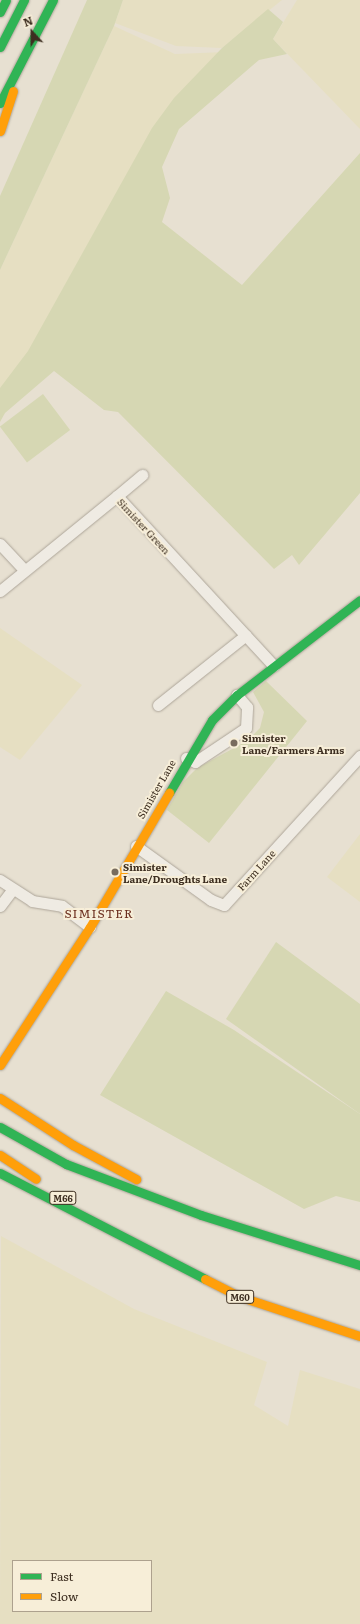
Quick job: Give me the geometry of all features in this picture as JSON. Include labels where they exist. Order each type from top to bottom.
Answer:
[{"type":"main road","points":[[0,12],[6,0]]},
{"type":"main road","points":[[0,47],[24,0]]},
{"type":"main road","points":[[0,103],[53,0]]},
{"type":"main road","points":[[0,131],[22,62]]},
{"type":"main road","name":"Simister Lane","points":[[0,1065],[90,927],[186,758],[212,720],[237,695],[360,600]]},
{"type":"main road","points":[[0,1098],[73,1145],[201,1214]]},
{"type":"main road","points":[[0,1127],[66,1164],[201,1214],[360,1265]]},
{"type":"main road","name":"M66","points":[[0,1155],[127,1241]]},
{"type":"main road","points":[[0,1173],[127,1241]]},
{"type":"main road","name":"M60","points":[[127,1241],[238,1296],[360,1336]]},
{"type":"street","points":[[118,496],[142,475]]},
{"type":"street","name":"Simister Green","points":[[0,592],[24,570],[118,496],[274,666]]},
{"type":"street","points":[[0,544],[24,570]]},
{"type":"street","points":[[158,705],[246,635]]},
{"type":"street","points":[[186,758],[195,762],[246,728],[246,708],[237,695]]},
{"type":"street","name":"Farm Lane","points":[[136,846],[211,900],[224,904],[360,756]]},
{"type":"street","points":[[0,880],[12,890],[32,900],[62,906],[90,927]]},
{"type":"street","points":[[0,906],[12,890]]},
{"type":"shaded area","points":[[123,0],[282,0],[222,48],[176,46],[115,23]]},
{"type":"shaded area","points":[[297,0],[360,0],[360,129],[273,39]]},
{"type":"shaded area","points":[[114,26],[175,54],[226,52],[27,358],[0,390],[0,270]]},
{"type":"shaded area","points":[[0,628],[82,685],[20,760],[0,747]]},
{"type":"shaded area","points":[[360,834],[360,902],[327,877]]},
{"type":"shaded area","points":[[1,1236],[134,1309],[267,1362],[254,1405],[288,1426],[300,1370],[360,1389],[360,1624],[0,1624]]},
{"type":"green space","points":[[87,0],[123,0],[114,26],[0,270],[0,196]]},
{"type":"green space","points":[[268,9],[283,22],[273,39],[287,54],[259,60],[179,129],[162,167],[170,198],[162,222],[242,285],[360,153],[360,493],[299,565],[292,555],[274,569],[118,412],[104,410],[54,371],[5,413],[0,422],[0,388],[28,351],[152,128],[174,98],[222,48]]},
{"type":"green space","points":[[43,394],[70,430],[27,462],[0,426]]},
{"type":"green space","points":[[266,681],[307,721],[209,843],[167,810],[183,782],[197,768],[247,741],[260,728],[264,712],[253,692]]},
{"type":"green space","points":[[276,942],[360,1004],[360,1114],[226,1019]]},
{"type":"green space","points":[[166,991],[234,1030],[360,1114],[360,1202],[336,1196],[304,1209],[100,1095]]},
{"type":"traffic: fast","points":[[0,12],[6,0]]},
{"type":"traffic: fast","points":[[0,47],[24,0]]},
{"type":"traffic: fast","points":[[0,103],[53,0]]},
{"type":"traffic: fast","points":[[169,793],[212,720],[237,695],[360,600]]},
{"type":"traffic: fast","points":[[0,1127],[66,1164],[201,1215],[360,1265]]},
{"type":"traffic: fast","points":[[0,1173],[205,1279]]},
{"type":"traffic: slow","points":[[0,131],[13,91]]},
{"type":"traffic: slow","points":[[0,1065],[90,927],[169,793]]},
{"type":"traffic: slow","points":[[0,1098],[73,1145],[136,1179]]},
{"type":"traffic: slow","points":[[0,1155],[36,1179]]},
{"type":"traffic: slow","points":[[205,1279],[238,1296],[360,1336]]},
{"type":"place","name":"Simister Lane/Farmers Arms","points":[[234,743]]},
{"type":"place","name":"Simister Lane/Droughts Lane","points":[[115,872]]},
{"type":"district","name":"SIMISTER","points":[[99,914]]}]
